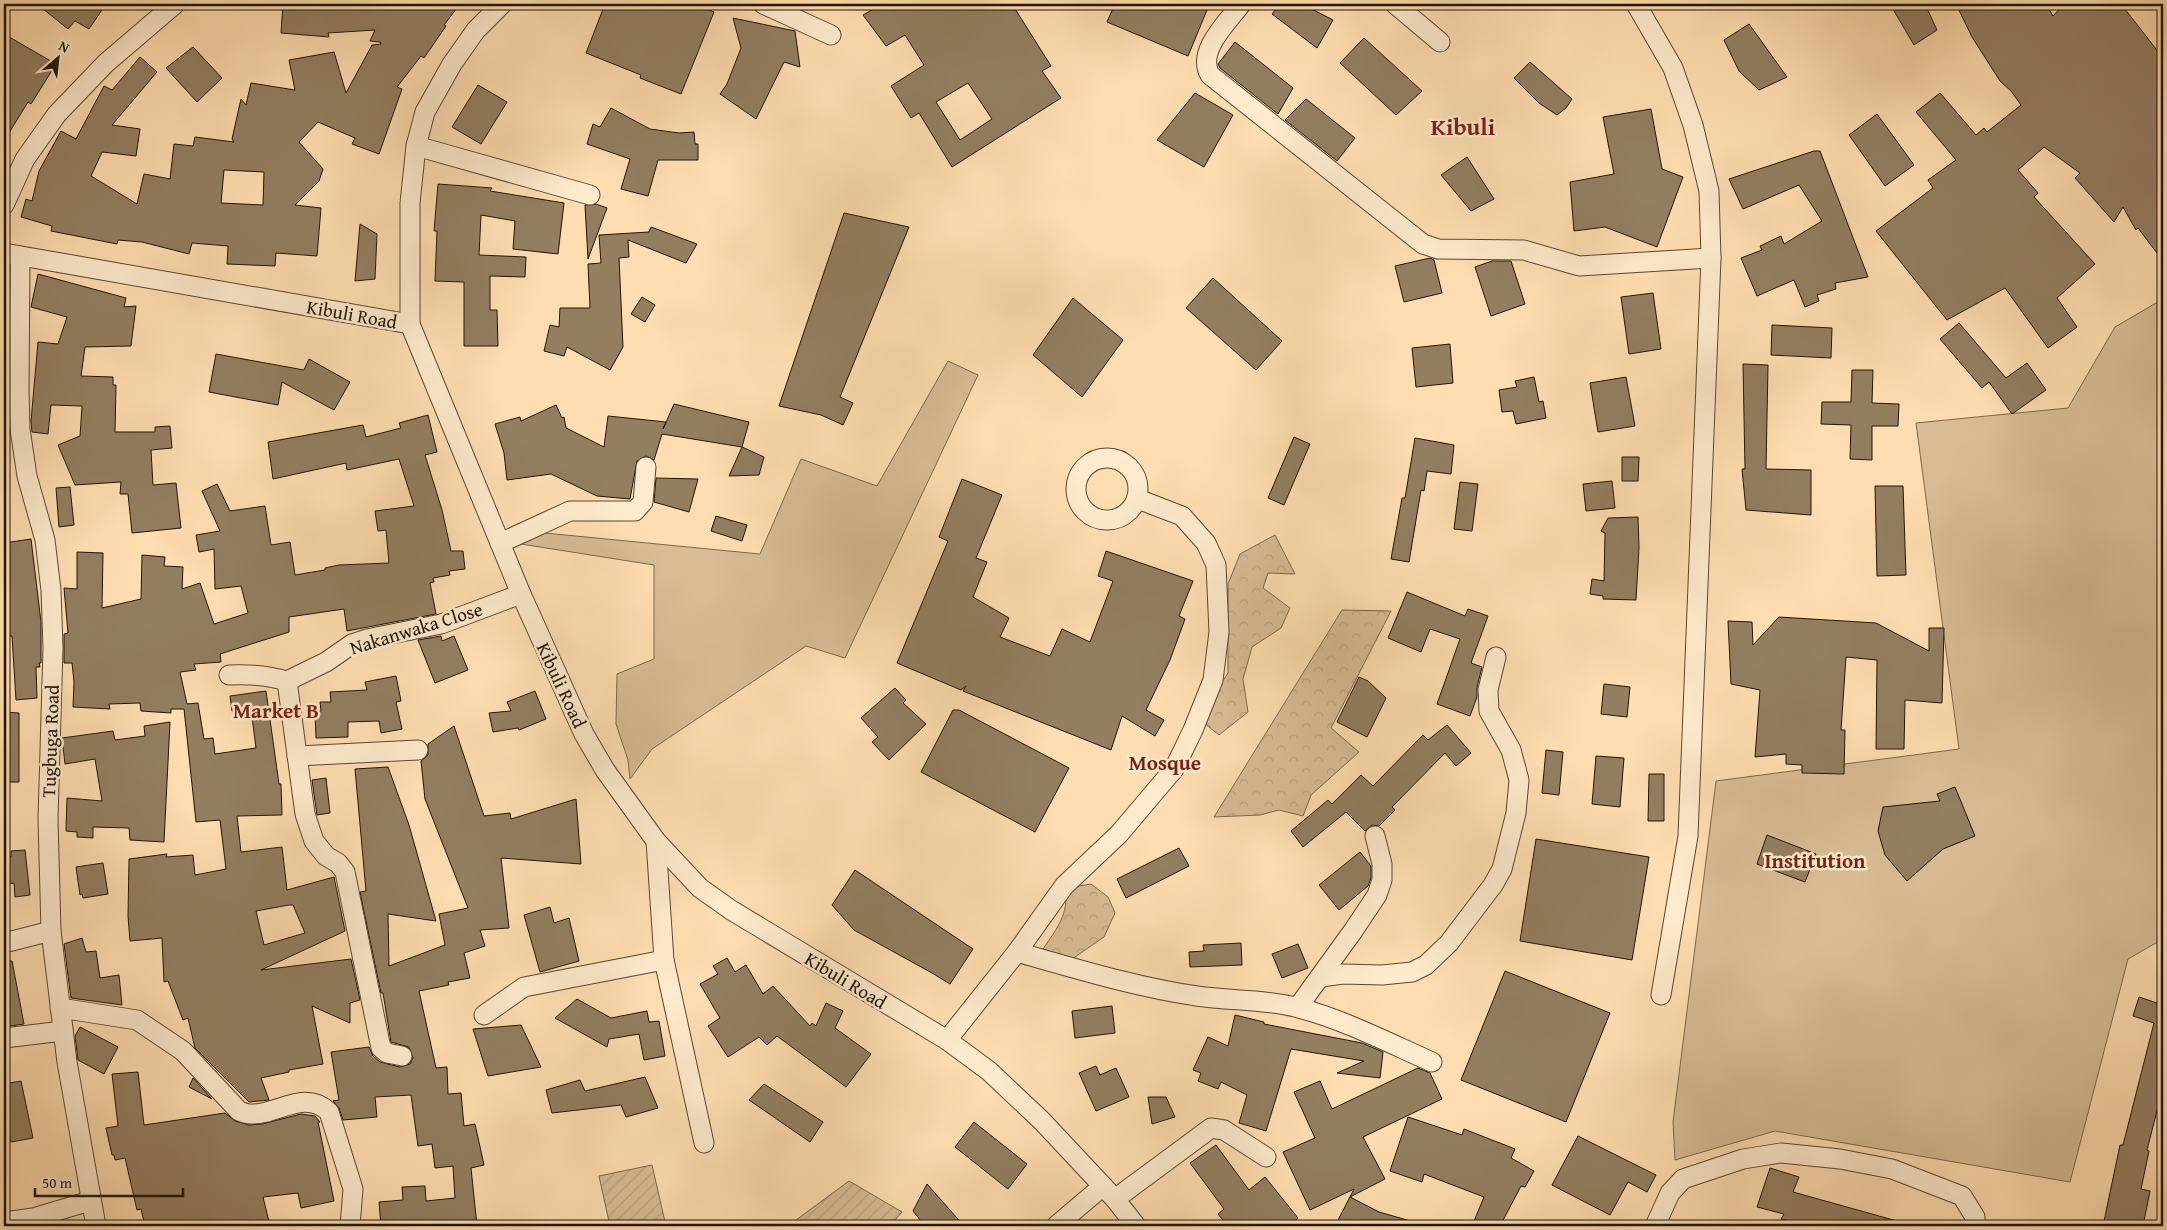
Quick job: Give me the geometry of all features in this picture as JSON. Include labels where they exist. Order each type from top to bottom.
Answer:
[{"type":"street","points":[[4,205],[25,159],[56,114],[106,62],[175,4]]},
{"type":"street","points":[[410,324],[410,203],[416,146],[425,112],[452,64],[476,30],[502,4]]},
{"type":"street","points":[[763,4],[832,35]]},
{"type":"street","points":[[1241,4],[1210,46],[1206,56],[1205,67],[1210,75],[1423,244],[1438,249],[1524,250],[1578,266],[1711,258]]},
{"type":"street","points":[[1395,4],[1440,42]]},
{"type":"street","points":[[1636,4],[1673,68],[1693,125],[1709,191],[1711,258],[1688,836],[1661,995]]},
{"type":"street","points":[[416,146],[590,195]]},
{"type":"street","name":"Kibuli Road","points":[[12,255],[410,324],[520,594],[584,734],[605,770],[656,841],[700,888],[715,900],[947,1040],[989,1071],[1012,1092],[1109,1193],[1136,1226]]},
{"type":"street","name":"Tugbuga Road","points":[[12,255],[20,429],[27,476],[45,540],[51,590],[52,648],[48,828],[51,931],[63,1031],[90,1201],[96,1226]]},
{"type":"street","points":[[1103,456],[1124,461],[1138,477],[1138,499],[1124,516],[1102,521],[1082,509],[1075,487],[1084,466],[1103,456]]},
{"type":"street","points":[[500,543],[570,511],[635,511],[643,502],[646,467]]},
{"type":"street","points":[[947,1040],[1017,952],[1064,886],[1119,834],[1174,769],[1193,730],[1213,680],[1219,632],[1216,565],[1206,543],[1182,516],[1138,499]]},
{"type":"street","name":"Nakanwaka Close","points":[[287,681],[326,662],[352,644],[367,639],[441,624],[520,594]]},
{"type":"street","points":[[1321,977],[1343,974],[1382,975],[1412,972],[1426,965],[1449,943],[1493,885],[1502,869],[1516,813],[1519,780],[1511,750],[1489,711],[1488,690],[1496,657]]},
{"type":"street","points":[[229,675],[269,676],[287,681],[305,814],[314,841],[326,856],[338,863],[345,872],[381,1048],[387,1052],[402,1056]]},
{"type":"street","points":[[297,756],[418,750]]},
{"type":"street","points":[[1298,1007],[1321,977],[1377,895],[1382,880],[1382,864],[1375,836]]},
{"type":"street","points":[[656,841],[664,960],[704,1143]]},
{"type":"street","points":[[4,943],[51,931]]},
{"type":"street","points":[[1017,952],[1127,983],[1198,996],[1298,1007],[1351,1025],[1432,1062]]},
{"type":"street","points":[[484,1015],[524,987],[664,960]]},
{"type":"street","points":[[60,1008],[137,1020],[183,1051],[238,1111],[250,1114],[292,1104],[310,1103],[322,1106],[329,1112],[353,1189],[350,1226]]},
{"type":"street","points":[[4,1038],[63,1031]]},
{"type":"street","points":[[1056,1226],[1211,1128],[1224,1130],[1266,1157]]},
{"type":"street","points":[[1655,1226],[1670,1193],[1682,1179],[1743,1159],[1781,1153],[1840,1159],[1892,1169],[1962,1196],[1975,1217],[1975,1226]]},
{"type":"street","points":[[4,1222],[33,1218],[90,1201]]},
{"type":"green space","points":[[2163,299],[2163,939],[2128,959],[2070,1182],[1775,1131],[1675,1160],[1673,1122],[1716,781],[1959,749],[1916,423],[2068,408],[2115,327]]},
{"type":"green space","points":[[948,361],[978,375],[845,658],[806,646],[652,749],[630,779],[628,760],[616,724],[617,674],[654,659],[654,565],[521,544],[514,530],[760,554],[801,459],[877,486]]},
{"type":"green space","points":[[1275,535],[1295,574],[1268,573],[1263,588],[1290,608],[1281,628],[1252,647],[1243,679],[1248,712],[1219,735],[1199,719],[1228,673],[1228,584],[1240,554]]},
{"type":"green space","points":[[1342,610],[1391,611],[1331,728],[1359,752],[1311,795],[1303,816],[1279,810],[1260,815],[1214,817]]},
{"type":"green space","points":[[1091,884],[1108,897],[1115,913],[1104,937],[1072,959],[1043,949],[1064,913],[1066,888]]},
{"type":"green space","points":[[652,1165],[666,1226],[610,1226],[599,1176]]},
{"type":"green space","points":[[849,1181],[902,1212],[890,1226],[788,1226]]},
{"type":"building","points":[[37,4],[106,4],[89,29],[75,21],[68,29]]},
{"type":"building","points":[[283,4],[460,4],[444,25],[446,26],[424,58],[421,56],[397,87],[402,89],[379,154],[352,144],[355,138],[318,122],[299,142],[323,169],[319,181],[295,205],[321,208],[317,256],[276,253],[275,266],[227,264],[228,246],[192,243],[189,254],[142,242],[118,240],[117,244],[51,231],[52,226],[21,217],[26,199],[32,201],[39,171],[61,131],[76,139],[104,86],[112,90],[140,57],[157,72],[112,125],[140,129],[136,156],[102,152],[91,176],[137,204],[144,174],[170,179],[174,144],[193,146],[195,137],[234,142],[232,139],[241,99],[246,105],[251,83],[295,90],[289,60],[334,52],[346,93],[372,45],[381,44],[380,42],[370,41],[375,30],[328,33],[329,37],[281,33]],"holes":[[[224,170],[264,172],[263,205],[221,203]]]},
{"type":"building","points":[[605,4],[694,4],[714,12],[681,94],[640,78],[641,75],[586,53]]},
{"type":"building","points":[[882,4],[1012,4],[1051,66],[1042,71],[1061,98],[952,167],[919,113],[911,118],[891,86],[924,65],[905,35],[886,46],[863,15]],"holes":[[[968,83],[992,119],[960,140],[936,102]]]},
{"type":"building","points":[[1115,4],[1192,4],[1207,10],[1188,56],[1107,22]]},
{"type":"building","points":[[1280,4],[1302,4],[1333,20],[1317,48],[1272,14]]},
{"type":"building","points":[[1890,4],[1925,4],[1937,30],[1914,45]]},
{"type":"building","points":[[1956,4],[2046,4],[2053,16],[2064,4],[2121,4],[2163,58],[2163,261],[2138,228],[2136,230],[2123,207],[2114,222],[2075,178],[2080,173],[2044,147],[2018,170],[2038,193],[2034,197],[2095,264],[2057,298],[2077,327],[2048,348],[2005,288],[1947,320],[1876,231],[1933,188],[1928,180],[1956,160],[1916,112],[1940,93],[1976,135],[1984,128],[1987,132],[2021,105],[2011,91],[2000,81],[1972,37]]},
{"type":"building","points":[[733,18],[795,31],[800,67],[784,62],[756,119],[720,94],[727,84],[741,48]]},
{"type":"building","points":[[1749,24],[1787,77],[1759,90],[1739,71],[1724,40]]},
{"type":"building","points":[[4,34],[56,64],[31,104],[28,102],[4,141]]},
{"type":"building","points":[[1364,38],[1422,91],[1396,115],[1340,63]]},
{"type":"building","points":[[1235,42],[1293,88],[1278,114],[1220,68],[1218,64]]},
{"type":"building","points":[[193,47],[222,78],[197,102],[166,68]]},
{"type":"building","points":[[1530,62],[1572,99],[1566,108],[1557,115],[1539,103],[1514,78]]},
{"type":"building","points":[[478,85],[507,102],[481,144],[452,127]]},
{"type":"building","points":[[1195,93],[1233,115],[1204,167],[1157,140]]},
{"type":"building","points":[[1306,99],[1355,138],[1337,161],[1285,120]]},
{"type":"building","points":[[611,108],[650,129],[679,133],[694,132],[695,144],[698,144],[698,160],[658,160],[648,196],[621,189],[630,159],[587,144],[593,124],[600,127]]},
{"type":"building","points":[[1651,109],[1662,169],[1683,177],[1657,247],[1605,227],[1574,231],[1570,182],[1614,174],[1603,117]]},
{"type":"building","points":[[1877,114],[1914,165],[1885,186],[1849,135]]},
{"type":"building","points":[[1814,151],[1820,151],[1868,277],[1835,283],[1836,289],[1817,295],[1819,301],[1805,307],[1794,280],[1757,296],[1741,258],[1762,250],[1760,246],[1781,236],[1784,244],[1822,221],[1799,185],[1743,209],[1729,179]]},
{"type":"building","points":[[1467,157],[1494,199],[1471,211],[1441,175]]},
{"type":"building","points":[[438,184],[492,188],[490,191],[564,203],[558,254],[513,249],[515,221],[481,215],[479,255],[526,257],[525,277],[490,276],[490,310],[497,310],[498,346],[464,346],[464,282],[435,281],[437,231],[434,231]]},
{"type":"building","points":[[596,204],[607,208],[588,259],[585,205]]},
{"type":"building","points":[[844,213],[909,227],[840,397],[853,403],[843,425],[821,415],[779,406]]},
{"type":"building","points":[[360,224],[377,234],[375,279],[355,281]]},
{"type":"building","points":[[651,227],[697,244],[686,263],[628,240],[629,257],[619,258],[623,347],[610,370],[567,347],[564,356],[544,351],[550,325],[559,327],[560,308],[590,308],[588,264],[601,263],[599,235],[649,232]]},
{"type":"building","points":[[1430,258],[1434,260],[1442,293],[1404,302],[1395,266]]},
{"type":"building","points":[[1492,261],[1511,261],[1525,304],[1491,316],[1475,267]]},
{"type":"building","points":[[38,274],[126,298],[124,307],[136,306],[131,346],[85,347],[81,376],[113,377],[113,385],[116,385],[115,432],[155,432],[155,427],[170,426],[172,448],[151,450],[153,485],[176,483],[181,528],[132,533],[128,494],[120,494],[121,482],[75,485],[58,445],[80,436],[82,406],[51,405],[48,434],[32,432],[31,421],[38,342],[58,344],[67,317],[31,307]]},
{"type":"building","points":[[1213,278],[1282,341],[1256,370],[1186,308]]},
{"type":"building","points":[[1653,293],[1661,349],[1629,354],[1621,297]]},
{"type":"building","points":[[642,297],[655,305],[645,322],[631,314]]},
{"type":"building","points":[[1073,298],[1123,340],[1082,397],[1033,355]]},
{"type":"building","points":[[1959,323],[2006,378],[2027,363],[2046,390],[2012,414],[1989,382],[1982,388],[1940,339]]},
{"type":"building","points":[[1772,325],[1832,328],[1831,358],[1771,355]]},
{"type":"building","points":[[1450,344],[1453,383],[1416,387],[1412,348]]},
{"type":"building","points":[[216,354],[304,370],[309,359],[350,382],[334,410],[282,382],[278,405],[209,392]]},
{"type":"building","points":[[1743,364],[1768,365],[1766,469],[1811,470],[1811,515],[1746,510],[1742,469],[1745,469]]},
{"type":"building","points":[[1852,370],[1873,370],[1872,403],[1899,404],[1898,426],[1872,426],[1872,460],[1850,459],[1851,425],[1821,424],[1822,402],[1851,402]]},
{"type":"building","points":[[1534,377],[1539,402],[1543,401],[1546,418],[1516,424],[1513,411],[1502,412],[1499,390],[1517,387],[1515,381]]},
{"type":"building","points":[[1626,377],[1635,426],[1598,432],[1590,383]]},
{"type":"building","points":[[674,404],[749,422],[742,447],[662,434],[654,460],[646,456],[637,461],[630,499],[597,496],[551,474],[507,480],[504,453],[495,424],[520,417],[521,421],[556,405],[562,418],[564,417],[566,428],[604,447],[608,416],[666,422],[663,429]]},
{"type":"building","points":[[428,415],[437,452],[425,455],[442,510],[451,551],[463,551],[465,569],[449,571],[450,575],[433,578],[434,582],[430,583],[436,614],[347,631],[344,609],[289,617],[289,632],[220,654],[221,662],[194,664],[196,670],[180,672],[187,704],[198,703],[204,739],[213,738],[215,754],[256,748],[251,709],[232,711],[230,696],[266,691],[279,784],[281,784],[282,815],[237,816],[241,852],[282,847],[287,890],[334,877],[345,931],[261,970],[351,959],[360,1000],[350,1003],[350,1023],[312,1006],[323,1064],[289,1070],[289,1072],[261,1078],[269,1100],[249,1102],[195,1048],[188,1018],[183,1020],[168,981],[164,982],[162,938],[130,941],[128,916],[129,859],[167,854],[166,857],[193,855],[195,875],[226,869],[220,820],[196,822],[184,709],[171,709],[171,713],[141,711],[140,703],[109,704],[110,709],[73,707],[74,682],[72,663],[64,663],[64,634],[68,633],[64,588],[77,589],[77,552],[103,553],[102,608],[141,599],[142,555],[165,557],[164,566],[183,567],[182,589],[200,583],[214,624],[248,613],[241,586],[215,589],[214,549],[199,552],[196,535],[220,531],[202,491],[217,484],[230,511],[265,506],[271,545],[290,542],[295,575],[325,570],[325,568],[339,565],[389,563],[386,530],[378,531],[375,511],[414,506],[399,459],[347,470],[346,463],[273,479],[268,442],[363,425],[366,437],[401,428],[399,423]],"holes":[[[293,905],[305,933],[264,945],[256,911]]]},
{"type":"building","points":[[1294,437],[1310,444],[1284,505],[1268,498]]},
{"type":"building","points":[[1415,438],[1454,445],[1451,474],[1427,471],[1424,491],[1421,490],[1409,562],[1391,559],[1402,498],[1405,498]]},
{"type":"building","points":[[742,447],[764,457],[759,475],[729,476]]},
{"type":"building","points":[[1622,457],[1639,457],[1638,481],[1622,481]]},
{"type":"building","points":[[656,478],[698,479],[689,512],[654,502]]},
{"type":"building","points":[[962,479],[1002,495],[976,558],[987,562],[973,597],[1009,618],[1000,637],[1050,656],[1062,629],[1090,642],[1113,581],[1098,576],[1106,551],[1193,581],[1179,616],[1185,619],[1170,660],[1146,710],[1164,720],[1155,736],[1122,716],[1111,750],[963,691],[966,686],[961,690],[897,663],[948,541],[939,537]]},
{"type":"building","points":[[1612,481],[1615,508],[1586,511],[1583,484]]},
{"type":"building","points":[[1460,482],[1478,484],[1472,531],[1454,529]]},
{"type":"building","points":[[1875,486],[1903,486],[1906,575],[1877,576]]},
{"type":"building","points":[[70,487],[74,525],[59,527],[56,488]]},
{"type":"building","points":[[716,516],[747,525],[742,541],[711,531]]},
{"type":"building","points":[[1638,517],[1639,548],[1636,600],[1603,599],[1603,596],[1590,594],[1592,579],[1604,581],[1605,533],[1601,531],[1608,518]]},
{"type":"building","points":[[31,539],[41,622],[41,663],[39,663],[40,667],[36,667],[37,698],[16,700],[12,636],[4,636],[4,543]]},
{"type":"building","points":[[1407,592],[1465,616],[1468,609],[1488,616],[1471,663],[1482,667],[1477,687],[1477,697],[1470,716],[1437,704],[1460,639],[1430,629],[1421,652],[1388,638]]},
{"type":"building","points":[[1779,617],[1876,623],[1929,651],[1929,628],[1944,628],[1942,703],[1905,700],[1904,749],[1876,749],[1877,660],[1846,657],[1841,730],[1845,730],[1844,774],[1802,773],[1802,765],[1786,764],[1786,754],[1755,757],[1760,690],[1731,684],[1728,621],[1752,622],[1753,645]]},
{"type":"building","points":[[441,636],[442,641],[454,636],[468,670],[435,683],[418,640]]},
{"type":"building","points":[[396,676],[401,701],[396,702],[402,729],[381,733],[379,721],[348,722],[348,737],[316,738],[315,712],[321,711],[320,702],[331,702],[330,692],[367,690],[365,682]]},
{"type":"building","points":[[1359,677],[1368,681],[1386,698],[1367,737],[1337,722]]},
{"type":"building","points":[[1604,684],[1630,687],[1627,717],[1601,714]]},
{"type":"building","points":[[895,688],[906,700],[903,703],[926,724],[889,760],[872,742],[878,737],[861,718]]},
{"type":"building","points":[[535,691],[546,719],[519,730],[518,728],[493,732],[489,713],[511,711],[507,702]]},
{"type":"building","points":[[953,710],[959,710],[1069,768],[1035,832],[921,772]]},
{"type":"building","points":[[4,712],[19,713],[19,782],[4,782]]},
{"type":"building","points":[[170,722],[164,842],[130,840],[129,828],[93,827],[93,838],[77,837],[77,832],[66,831],[67,798],[102,801],[95,759],[65,764],[62,738],[113,731],[115,740],[145,736],[144,726]]},
{"type":"building","points":[[1447,725],[1471,753],[1456,766],[1445,753],[1392,807],[1395,810],[1379,826],[1372,825],[1365,831],[1346,812],[1303,847],[1291,831],[1328,800],[1332,804],[1361,775],[1373,786],[1423,735],[1428,740]]},
{"type":"building","points":[[454,726],[484,816],[510,813],[511,819],[576,799],[581,864],[501,858],[509,928],[480,930],[485,946],[464,953],[470,978],[448,982],[449,985],[419,991],[436,1068],[447,1067],[448,1094],[461,1093],[464,1126],[475,1124],[484,1165],[471,1168],[477,1226],[381,1226],[379,1202],[403,1200],[402,1187],[425,1186],[426,1201],[455,1198],[453,1166],[435,1168],[432,1144],[418,1146],[411,1095],[375,1097],[377,1117],[343,1120],[339,1108],[333,1101],[339,1100],[331,1052],[369,1047],[373,1056],[380,1062],[400,1067],[410,1064],[413,1058],[409,1047],[391,1042],[383,993],[381,993],[360,892],[366,891],[355,769],[388,767],[409,825],[436,921],[388,914],[389,966],[445,945],[439,914],[468,908],[425,799],[421,761],[428,755],[428,744]]},
{"type":"building","points":[[1546,750],[1563,752],[1559,795],[1542,793]]},
{"type":"building","points":[[1596,756],[1624,758],[1620,807],[1592,804]]},
{"type":"building","points":[[1649,774],[1664,774],[1664,821],[1648,821]]},
{"type":"building","points":[[326,778],[330,813],[317,815],[312,780]]},
{"type":"building","points":[[1955,787],[1975,836],[1943,849],[1907,881],[1885,855],[1878,831],[1883,807],[1940,801],[1937,794]]},
{"type":"building","points":[[1767,835],[1816,854],[1805,882],[1757,864]]},
{"type":"building","points":[[1536,839],[1649,857],[1632,960],[1520,941]]},
{"type":"building","points":[[1179,848],[1189,866],[1126,898],[1117,879]]},
{"type":"building","points":[[25,850],[30,895],[15,897],[14,883],[4,885],[4,858],[11,857],[11,851]]},
{"type":"building","points":[[1360,852],[1371,866],[1371,878],[1368,886],[1339,910],[1319,885]]},
{"type":"building","points":[[103,863],[108,894],[83,898],[82,894],[80,895],[76,867]]},
{"type":"building","points":[[855,870],[973,949],[950,984],[854,930],[832,905]]},
{"type":"building","points":[[550,907],[554,923],[569,918],[579,961],[540,972],[524,915]]},
{"type":"building","points":[[82,938],[86,952],[96,951],[100,978],[119,975],[122,1005],[71,998],[64,944]]},
{"type":"building","points":[[1241,943],[1242,965],[1190,967],[1189,952],[1204,951],[1203,945]]},
{"type":"building","points":[[1298,944],[1308,968],[1282,978],[1272,954]]},
{"type":"building","points":[[727,958],[735,972],[746,965],[763,994],[773,986],[810,1026],[812,1023],[816,1026],[826,1003],[843,1011],[835,1028],[871,1054],[846,1087],[777,1036],[767,1045],[759,1037],[728,1057],[708,1026],[720,1018],[700,984],[718,974],[713,966]]},
{"type":"building","points":[[4,961],[12,961],[24,1024],[4,1027]]},
{"type":"building","points":[[1505,971],[1610,1013],[1566,1122],[1461,1080]]},
{"type":"building","points":[[2139,997],[2163,1005],[2163,1087],[2147,1150],[2149,1151],[2141,1189],[2150,1191],[2143,1226],[2103,1226],[2120,1145],[2123,1145],[2154,1023],[2133,1016]]},
{"type":"building","points":[[577,999],[611,1018],[647,1011],[649,1022],[659,1021],[665,1056],[644,1060],[639,1034],[609,1039],[607,1047],[555,1018]]},
{"type":"building","points":[[1112,1006],[1115,1033],[1075,1038],[1072,1011]]},
{"type":"building","points":[[1235,1015],[1264,1022],[1264,1024],[1362,1043],[1383,1052],[1380,1078],[1337,1073],[1364,1061],[1291,1049],[1266,1131],[1239,1123],[1247,1095],[1221,1082],[1218,1089],[1198,1081],[1201,1073],[1193,1070],[1208,1037],[1228,1046]]},
{"type":"building","points":[[521,1025],[541,1067],[488,1076],[473,1029]]},
{"type":"building","points":[[80,1027],[118,1047],[104,1074],[78,1060],[75,1036]]},
{"type":"building","points":[[1096,1066],[1100,1075],[1116,1068],[1129,1097],[1096,1111],[1079,1073]]},
{"type":"building","points":[[1418,1068],[1430,1073],[1442,1099],[1363,1137],[1385,1179],[1350,1197],[1379,1212],[1414,1222],[1413,1226],[1335,1226],[1354,1189],[1310,1210],[1283,1152],[1315,1138],[1294,1092],[1320,1081],[1332,1109]]},
{"type":"building","points":[[138,1072],[144,1125],[225,1113],[235,1121],[249,1125],[262,1124],[301,1114],[315,1116],[320,1122],[318,1122],[334,1201],[301,1208],[298,1193],[263,1197],[270,1226],[145,1226],[141,1209],[137,1210],[125,1158],[115,1160],[114,1155],[112,1155],[106,1128],[118,1126],[112,1074]]},
{"type":"building","points":[[645,1077],[658,1108],[626,1117],[621,1105],[552,1113],[546,1090],[580,1080],[585,1091]]},
{"type":"building","points":[[193,1078],[212,1099],[189,1087]]},
{"type":"building","points":[[21,1081],[33,1138],[11,1142],[4,1122],[4,1084]]},
{"type":"building","points":[[764,1084],[823,1122],[810,1142],[749,1100]]},
{"type":"building","points":[[1148,1097],[1166,1097],[1175,1117],[1152,1124]]},
{"type":"building","points":[[1408,1117],[1462,1135],[1464,1129],[1515,1149],[1511,1158],[1534,1171],[1525,1187],[1521,1186],[1500,1226],[1472,1226],[1484,1197],[1424,1174],[1422,1182],[1390,1171]]},
{"type":"building","points":[[974,1122],[1027,1164],[1008,1189],[955,1147]]},
{"type":"building","points":[[1578,1136],[1656,1175],[1647,1192],[1628,1182],[1610,1215],[1552,1185]]},
{"type":"building","points":[[1216,1145],[1249,1190],[1265,1177],[1298,1218],[1289,1226],[1228,1226],[1218,1214],[1224,1209],[1190,1163]]},
{"type":"building","points":[[1770,1168],[1799,1177],[1793,1192],[1897,1221],[1897,1226],[1808,1226],[1781,1219],[1784,1214],[1757,1207]]},
{"type":"building","points":[[927,1184],[964,1226],[925,1226],[913,1211]]},
{"type":"district","name":"Kibuli","points":[[1463,126]]},
{"type":"district","name":"Market B","points":[[276,710]]},
{"type":"district","name":"Mosque","points":[[1165,762]]},
{"type":"district","name":"Institution","points":[[1815,860]]}]
